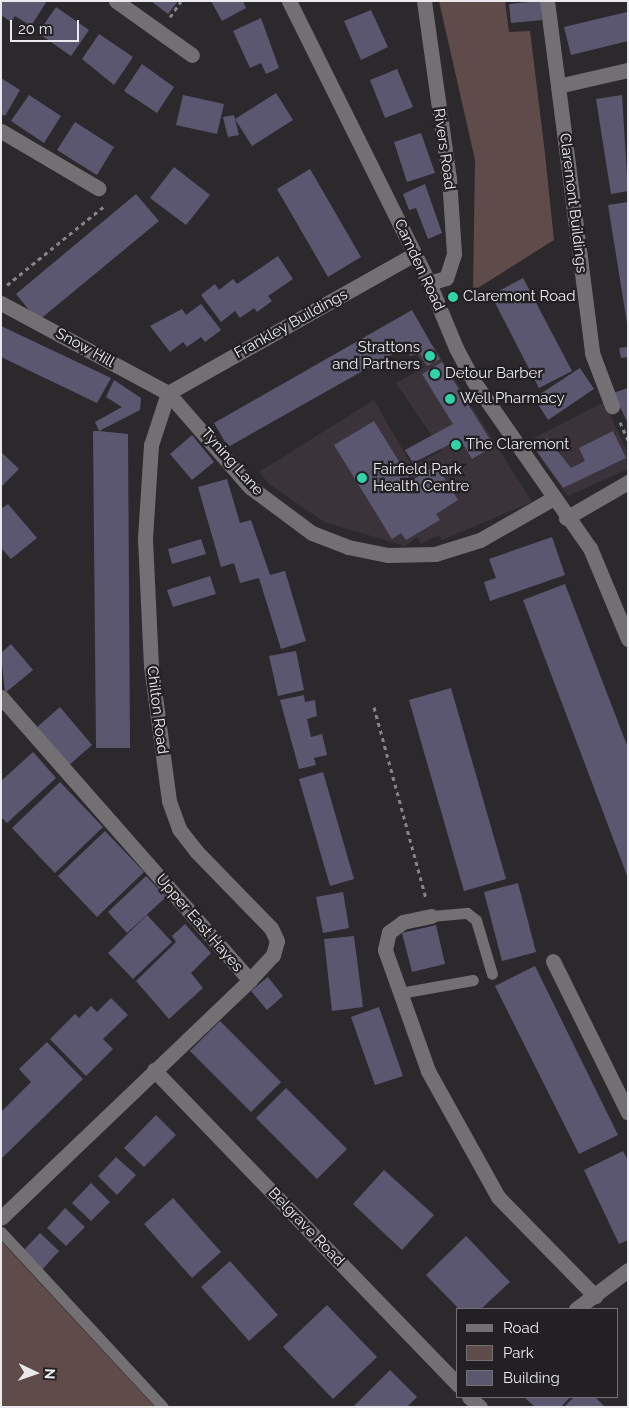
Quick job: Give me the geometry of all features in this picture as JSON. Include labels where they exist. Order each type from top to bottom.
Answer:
[{"type":"street","points":[[116,1],[192,55]]},
{"type":"street","name":"Camden Road","points":[[289,1],[415,254],[474,382],[552,499],[590,548],[628,639]]},
{"type":"street","name":"Rivers Road","points":[[424,1],[449,178],[454,254],[446,278],[429,283]]},
{"type":"street","name":"Claremont Buildings","points":[[547,1],[592,353],[612,406]]},
{"type":"street","points":[[558,86],[628,70]]},
{"type":"street","points":[[1,131],[98,188]]},
{"type":"street","name":"Frankley Buildings","points":[[168,394],[415,254]]},
{"type":"street","name":"Snow Hill","points":[[1,303],[168,394]]},
{"type":"street","name":"Tyning Lane","points":[[168,394],[250,487],[312,533],[348,547],[388,555],[434,554],[480,540],[552,499]]},
{"type":"street","name":"Chilton Road","points":[[168,394],[151,445],[145,538],[151,666],[168,791],[179,829],[271,928],[277,941],[273,955],[250,980]]},
{"type":"street","points":[[566,518],[628,482]]},
{"type":"street","name":"Upper East Hayes","points":[[1,698],[250,980],[1,1217]]},
{"type":"street","points":[[431,916],[403,922],[389,932],[385,950],[428,1071],[479,1168],[498,1197],[594,1296]]},
{"type":"street","points":[[553,961],[628,1112]]},
{"type":"street","name":"Belgrave Road","points":[[154,1070],[456,1383]]},
{"type":"street","points":[[577,1308],[628,1270]]},
{"type":"lane","points":[[431,916],[467,913],[476,920],[492,974]]},
{"type":"lane","points":[[400,993],[472,980]]},
{"type":"lane","points":[[1,1232],[163,1407]]},
{"type":"path","points":[[164,25],[182,1]]},
{"type":"path","points":[[1,291],[112,200]]},
{"type":"path","points":[[374,707],[431,916]]},
{"type":"shaded area","name":"Fairfield Park Health Centre","points":[[433,345],[532,502],[442,540],[439,535],[421,544],[417,537],[405,546],[324,522],[269,484],[259,472],[374,400],[412,466],[442,451],[396,383],[424,367],[416,354]]},
{"type":"shaded area","points":[[604,402],[628,453],[628,469],[568,496],[528,441]]},
{"type":"green space","points":[[439,1],[505,1],[509,32],[530,31],[544,145],[554,240],[473,291],[475,160]]},
{"type":"green space","points":[[1,1241],[155,1407],[1,1407]]},
{"type":"building","points":[[1,1],[47,1],[31,26],[15,16],[11,22],[1,15]]},
{"type":"building","points":[[151,1],[178,1],[168,14]]},
{"type":"building","points":[[211,1],[243,1],[246,8],[222,21]]},
{"type":"building","points":[[541,1],[542,20],[511,23],[509,4]]},
{"type":"building","points":[[56,7],[89,30],[71,56],[38,33]]},
{"type":"building","points":[[371,10],[388,47],[361,60],[344,21]]},
{"type":"building","points":[[627,12],[628,41],[571,55],[564,27]]},
{"type":"building","points":[[261,18],[279,68],[266,74],[261,63],[250,68],[233,31]]},
{"type":"building","points":[[99,34],[133,57],[114,85],[82,59]]},
{"type":"building","points":[[142,64],[174,87],[157,113],[124,91]]},
{"type":"building","points":[[397,69],[413,107],[385,118],[370,80]]},
{"type":"building","points":[[1,78],[20,90],[5,116],[1,114]]},
{"type":"building","points":[[276,93],[293,120],[252,146],[235,119]]},
{"type":"building","points":[[29,95],[61,116],[44,143],[11,121]]},
{"type":"building","points":[[183,95],[224,104],[217,134],[176,125]]},
{"type":"building","points":[[622,95],[628,191],[611,194],[596,99]]},
{"type":"building","points":[[234,115],[239,135],[228,137],[223,117]]},
{"type":"building","points":[[75,122],[114,147],[97,175],[57,150]]},
{"type":"building","points":[[421,133],[435,173],[407,182],[394,142]]},
{"type":"building","points":[[174,167],[210,195],[186,225],[150,198]]},
{"type":"building","points":[[310,169],[361,257],[328,277],[277,189]]},
{"type":"building","points":[[425,184],[442,233],[428,239],[416,208],[409,210],[403,194]]},
{"type":"building","points":[[136,194],[159,221],[38,321],[16,294]]},
{"type":"building","points":[[628,202],[628,323],[627,323],[608,205]]},
{"type":"building","points":[[278,256],[293,279],[268,296],[272,301],[257,312],[254,308],[240,318],[235,311],[221,322],[201,295],[215,284],[219,290],[233,279],[237,284]]},
{"type":"building","points":[[523,278],[572,371],[539,388],[491,295]]},
{"type":"building","points":[[201,304],[221,330],[205,342],[201,337],[187,347],[183,342],[170,352],[150,326],[182,309],[186,315]]},
{"type":"building","points":[[412,310],[440,359],[427,366],[419,353],[410,356],[405,347],[228,447],[214,423]]},
{"type":"building","points":[[1,326],[111,378],[97,403],[1,357]]},
{"type":"building","points":[[628,347],[628,357],[621,358],[619,348]]},
{"type":"building","points":[[442,362],[494,446],[472,459],[460,439],[413,463],[405,450],[453,424],[422,374]]},
{"type":"building","points":[[580,368],[594,389],[548,420],[534,398]]},
{"type":"building","points":[[114,380],[141,398],[140,410],[99,431],[95,422],[122,407],[106,397]]},
{"type":"building","points":[[628,388],[628,423],[613,393]]},
{"type":"building","points":[[374,421],[411,481],[436,465],[458,500],[436,514],[440,520],[406,540],[401,533],[392,539],[334,445]]},
{"type":"building","points":[[93,431],[128,434],[130,748],[96,748]]},
{"type":"building","points":[[613,431],[626,458],[563,488],[534,447],[547,438],[571,468],[585,461],[579,448]]},
{"type":"building","points":[[192,435],[214,462],[192,480],[170,454]]},
{"type":"building","points":[[1,452],[19,469],[1,487]]},
{"type":"building","points":[[227,479],[240,523],[251,520],[270,575],[285,571],[306,641],[281,649],[259,578],[240,583],[234,563],[221,567],[198,487]]},
{"type":"building","points":[[8,504],[37,538],[11,559],[1,548],[1,509]]},
{"type":"building","points":[[552,537],[565,575],[490,601],[484,582],[496,578],[489,559]]},
{"type":"building","points":[[201,539],[206,554],[172,564],[168,549]]},
{"type":"building","points":[[210,576],[216,594],[173,607],[167,590]]},
{"type":"building","points":[[565,584],[628,748],[628,878],[523,600]]},
{"type":"building","points":[[11,644],[33,670],[5,693],[1,653]]},
{"type":"building","points":[[296,651],[304,690],[278,696],[269,656]]},
{"type":"building","points":[[451,688],[506,879],[464,891],[409,700]]},
{"type":"building","points":[[304,695],[305,702],[315,700],[317,716],[307,719],[311,737],[322,734],[327,755],[314,758],[316,765],[299,769],[280,700]]},
{"type":"building","points":[[60,707],[92,745],[68,766],[36,728]]},
{"type":"building","points":[[33,752],[56,778],[7,823],[1,817],[1,781]]},
{"type":"building","points":[[323,772],[354,879],[330,886],[299,779]]},
{"type":"building","points":[[60,782],[103,827],[55,873],[12,828]]},
{"type":"building","points":[[105,831],[144,872],[97,917],[58,876]]},
{"type":"building","points":[[146,876],[166,897],[127,933],[108,912]]},
{"type":"building","points":[[518,883],[536,952],[502,961],[484,892]]},
{"type":"building","points":[[343,892],[349,928],[323,933],[316,897]]},
{"type":"building","points":[[147,915],[172,942],[133,979],[108,953]]},
{"type":"building","points":[[185,924],[211,953],[191,973],[203,988],[169,1019],[136,981],[176,942],[172,936]]},
{"type":"building","points":[[436,925],[445,964],[412,972],[402,933]]},
{"type":"building","points":[[354,936],[363,1007],[332,1011],[324,939]]},
{"type":"building","points":[[535,966],[618,1135],[579,1154],[495,986]]},
{"type":"building","points":[[268,977],[283,996],[267,1010],[251,991]]},
{"type":"building","points":[[111,998],[128,1015],[103,1039],[113,1049],[86,1076],[50,1039],[75,1014],[79,1018],[91,1006],[97,1012]]},
{"type":"building","points":[[379,1007],[403,1076],[375,1085],[351,1017]]},
{"type":"building","points":[[220,1021],[281,1082],[251,1112],[190,1051]]},
{"type":"building","points":[[47,1042],[83,1079],[1,1159],[1,1112],[31,1082],[19,1069]]},
{"type":"building","points":[[286,1088],[347,1149],[317,1179],[256,1118]]},
{"type":"building","points":[[156,1115],[176,1135],[144,1167],[124,1148]]},
{"type":"building","points":[[623,1151],[628,1160],[628,1240],[619,1244],[584,1170]]},
{"type":"building","points":[[116,1157],[136,1175],[117,1195],[98,1176]]},
{"type":"building","points":[[384,1170],[434,1215],[402,1250],[353,1204]]},
{"type":"building","points":[[91,1183],[110,1202],[91,1221],[72,1203]]},
{"type":"building","points":[[173,1198],[221,1252],[192,1278],[144,1224]]},
{"type":"building","points":[[65,1208],[85,1227],[66,1246],[47,1228]]},
{"type":"building","points":[[40,1233],[59,1251],[41,1271],[22,1252]]},
{"type":"building","points":[[466,1236],[510,1282],[482,1308],[458,1308],[426,1275]]},
{"type":"building","points":[[230,1261],[278,1315],[249,1341],[201,1287]]},
{"type":"building","points":[[327,1305],[377,1357],[333,1399],[283,1347]]},
{"type":"building","points":[[390,1370],[417,1397],[407,1407],[353,1407]]},
{"type":"building","points":[[525,1398],[569,1398],[561,1407],[535,1407]]},
{"type":"building","points":[[573,1398],[596,1398],[605,1407],[564,1407]]},
{"type":"place","name":"Claremont Road","points":[[453,297]]},
{"type":"place","name":"Strattons and Partners","points":[[430,356]]},
{"type":"place","name":"Detour Barber","points":[[435,374]]},
{"type":"place","name":"Well Pharmacy","points":[[450,399]]},
{"type":"place","name":"The Claremont","points":[[456,445]]},
{"type":"place","name":"Fairfield Park Health Centre","points":[[362,478]]}]
